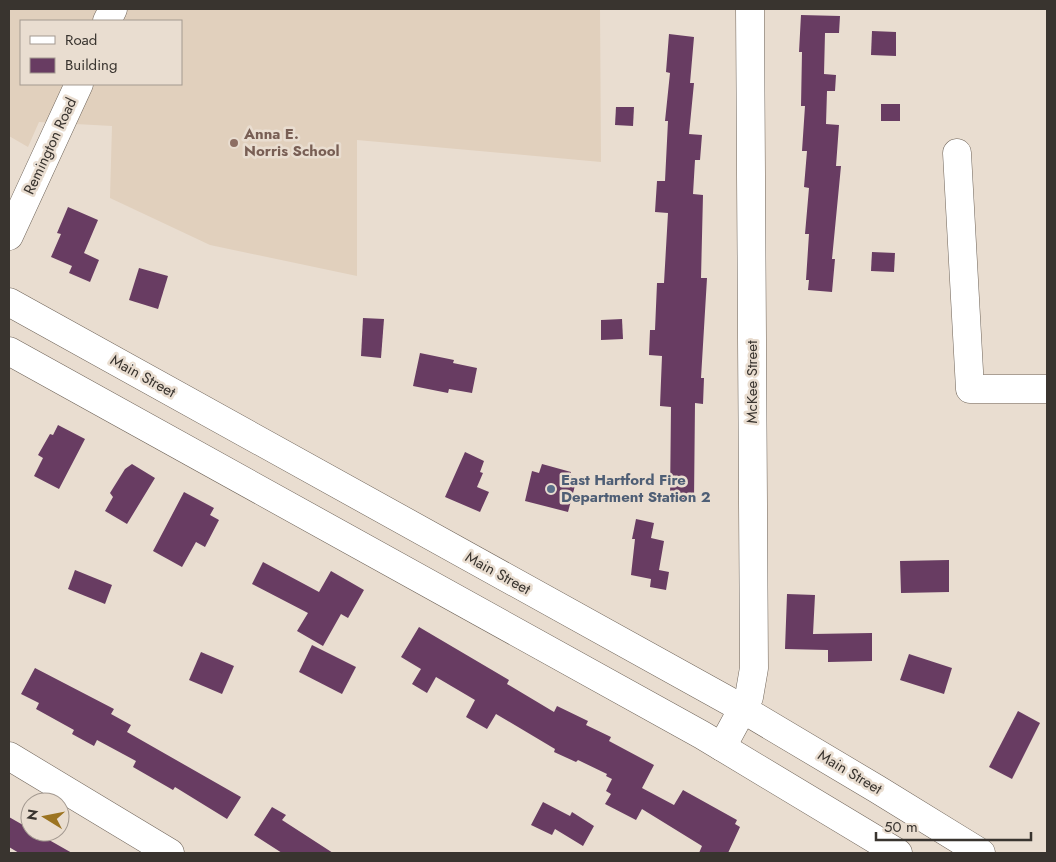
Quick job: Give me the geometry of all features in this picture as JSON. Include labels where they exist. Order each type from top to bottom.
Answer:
[{"type":"main road","name":"McKee Street","points":[[722,747],[750,693],[754,668],[750,9]]},
{"type":"main road","name":"Remington Road","points":[[9,236],[79,85]]},
{"type":"main road","points":[[957,153],[970,389],[1047,389]]},
{"type":"main road","name":"Main Street","points":[[9,302],[743,709],[878,788],[981,853]]},
{"type":"main road","points":[[9,351],[722,747],[898,853]]},
{"type":"main road","points":[[506,627],[527,589]]},
{"type":"main road","points":[[9,756],[170,853]]},
{"type":"shaded area","name":"Anna E. Norris School","points":[[9,9],[600,9],[601,162],[357,140],[357,276],[210,245],[110,198],[112,126],[39,122],[28,147],[9,136]]},
{"type":"building","points":[[801,15],[840,16],[839,33],[825,33],[824,74],[836,75],[835,91],[827,91],[826,124],[839,125],[836,166],[841,166],[832,259],[835,259],[832,292],[808,290],[809,280],[806,280],[809,234],[805,234],[809,188],[804,187],[807,151],[802,151],[805,106],[801,106],[802,52],[799,52]]},
{"type":"building","points":[[872,31],[896,32],[896,56],[871,55]]},
{"type":"building","points":[[669,34],[694,37],[690,83],[694,83],[689,134],[702,135],[700,160],[695,160],[693,194],[703,195],[701,278],[707,278],[701,378],[704,378],[703,404],[695,403],[694,500],[670,500],[671,407],[660,406],[662,356],[649,355],[650,330],[655,330],[657,283],[664,283],[668,213],[655,212],[657,181],[665,181],[668,121],[665,121],[670,73],[666,72]]},
{"type":"building","points":[[881,104],[900,104],[900,121],[881,121]]},
{"type":"building","points":[[616,107],[634,107],[633,126],[615,125]]},
{"type":"building","points":[[68,207],[98,220],[84,253],[99,260],[90,282],[69,273],[72,266],[51,257],[61,234],[57,233]]},
{"type":"building","points":[[872,252],[895,253],[894,272],[871,271]]},
{"type":"building","points":[[139,268],[168,276],[158,309],[129,300]]},
{"type":"building","points":[[363,318],[384,319],[381,358],[361,356]]},
{"type":"building","points":[[622,319],[623,339],[601,340],[601,320]]},
{"type":"building","points":[[420,353],[454,360],[453,363],[477,368],[472,393],[449,389],[448,393],[413,386]]},
{"type":"building","points":[[58,425],[85,439],[59,489],[34,476],[43,458],[38,455],[50,434],[53,435]]},
{"type":"building","points":[[465,452],[484,461],[480,472],[483,473],[477,487],[489,492],[480,512],[445,497]]},
{"type":"building","points":[[132,464],[155,478],[127,524],[105,511],[113,497],[110,493],[125,469]]},
{"type":"building","name":"East Hartford Fire Department Station 2","points":[[542,464],[571,472],[570,475],[577,478],[568,512],[525,501],[532,471],[539,473]]},
{"type":"building","points":[[184,492],[214,508],[210,515],[219,520],[205,547],[196,542],[182,567],[153,551]]},
{"type":"building","points":[[636,519],[654,523],[651,538],[664,541],[659,570],[669,572],[666,590],[650,587],[651,579],[631,575],[635,539],[632,539]]},
{"type":"building","points":[[949,560],[949,592],[901,593],[900,561]]},
{"type":"building","points":[[263,562],[319,592],[331,571],[364,590],[348,618],[341,614],[323,646],[297,631],[308,613],[252,584]]},
{"type":"building","points":[[75,570],[112,585],[105,604],[68,589]]},
{"type":"building","points":[[787,594],[815,595],[813,634],[872,633],[872,661],[828,662],[828,650],[785,649]]},
{"type":"building","points":[[419,627],[509,680],[507,684],[554,712],[557,706],[588,721],[586,725],[611,737],[609,741],[654,765],[642,788],[674,805],[683,790],[737,820],[735,824],[740,827],[728,853],[699,853],[702,846],[642,809],[636,820],[605,804],[611,794],[606,791],[612,779],[606,776],[607,774],[578,760],[576,762],[554,752],[555,749],[496,714],[487,729],[466,717],[475,700],[436,677],[427,693],[412,684],[421,669],[401,657]]},
{"type":"building","points":[[312,645],[356,667],[342,694],[299,672]]},
{"type":"building","points":[[201,652],[234,666],[222,694],[189,680]]},
{"type":"building","points":[[909,654],[952,668],[944,694],[900,680]]},
{"type":"building","points":[[35,668],[114,709],[111,714],[131,725],[127,732],[241,797],[227,819],[175,787],[173,790],[133,767],[136,761],[97,740],[94,746],[72,734],[74,730],[36,709],[39,703],[21,694]]},
{"type":"building","points":[[1018,711],[1040,723],[1012,779],[989,767]]},
{"type":"building","points":[[543,802],[570,816],[572,812],[594,826],[583,846],[555,829],[552,835],[531,825]]},
{"type":"building","points":[[272,807],[286,815],[282,820],[333,853],[282,853],[254,835]]},
{"type":"building","points":[[9,817],[20,823],[20,842],[53,842],[72,853],[19,853],[9,847]]},
{"type":"place","name":"Anna E. Norris School","points":[[234,143]]},
{"type":"place","name":"East Hartford Fire Department Station 2","points":[[551,489]]}]
